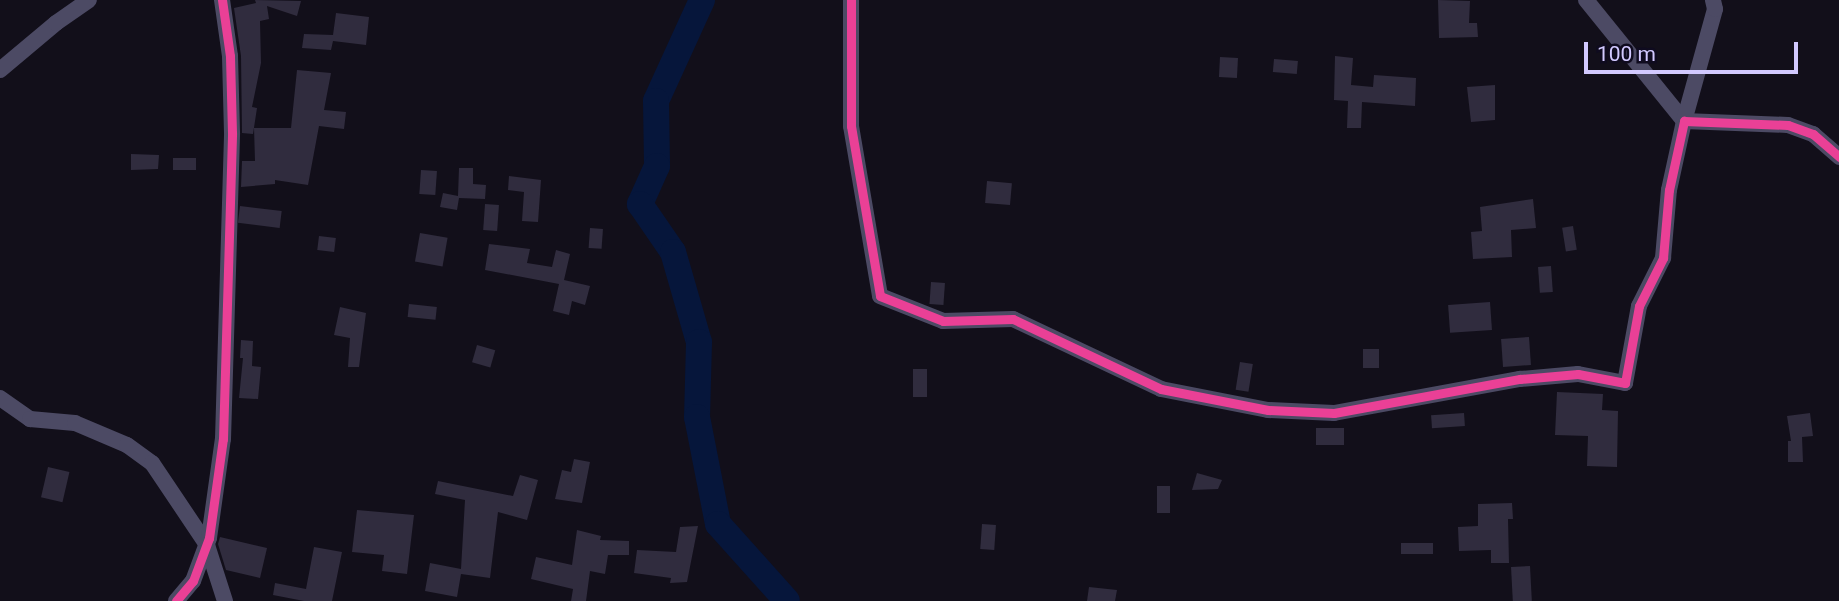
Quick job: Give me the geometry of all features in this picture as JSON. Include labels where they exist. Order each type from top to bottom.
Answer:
[{"type":"street","points":[[0,69],[89,0]]},
{"type":"street","points":[[176,601],[193,582],[207,545],[223,439],[229,324],[232,132],[230,56],[222,0]]},
{"type":"street","points":[[851,0],[851,126],[880,296],[943,321],[1013,319],[1161,388],[1268,410],[1334,413],[1520,379],[1578,374],[1625,383],[1639,306],[1663,258],[1669,190],[1684,121],[1715,9],[1713,0]]},
{"type":"street","points":[[1586,0],[1684,121],[1788,125],[1813,134],[1839,157]]},
{"type":"street","points":[[0,398],[30,419],[75,423],[140,453],[166,480],[207,545],[225,601]]},
{"type":"building","points":[[255,0],[301,1],[297,16],[267,6],[269,19],[260,21],[261,63],[252,107],[257,108],[253,134],[242,133],[241,56],[234,8],[256,3]]},
{"type":"building","points":[[1438,0],[1470,1],[1469,23],[1477,23],[1478,37],[1439,38]]},
{"type":"building","points":[[336,13],[369,17],[366,45],[333,41],[331,50],[302,48],[304,34],[333,35]]},
{"type":"building","points":[[1335,56],[1353,58],[1351,85],[1373,87],[1374,75],[1416,78],[1415,106],[1362,102],[1361,128],[1347,128],[1348,101],[1334,100]]},
{"type":"building","points":[[1220,57],[1238,58],[1237,78],[1219,77]]},
{"type":"building","points":[[1274,59],[1298,61],[1297,74],[1273,72]]},
{"type":"building","points":[[297,70],[331,73],[324,110],[346,112],[344,129],[319,126],[308,185],[275,180],[275,184],[241,187],[242,161],[255,161],[254,128],[291,128]]},
{"type":"building","points":[[1495,85],[1495,120],[1471,122],[1467,87]]},
{"type":"building","points":[[131,154],[159,155],[158,169],[131,170]]},
{"type":"building","points":[[173,158],[196,158],[196,170],[173,170]]},
{"type":"building","points":[[459,168],[473,168],[473,184],[486,185],[485,199],[459,198],[457,210],[440,207],[443,193],[458,196]]},
{"type":"building","points":[[421,170],[437,171],[435,195],[419,194]]},
{"type":"building","points":[[509,176],[541,180],[538,222],[522,221],[524,192],[508,190]]},
{"type":"building","points":[[987,181],[1012,183],[1010,205],[985,203]]},
{"type":"building","points":[[1533,199],[1536,228],[1511,230],[1512,257],[1473,259],[1471,232],[1482,231],[1480,207]]},
{"type":"building","points":[[485,204],[499,205],[497,231],[483,230]]},
{"type":"building","points":[[240,206],[282,211],[280,228],[238,223]]},
{"type":"building","points":[[1573,226],[1577,250],[1566,251],[1562,228]]},
{"type":"building","points":[[590,228],[603,229],[602,249],[589,248]]},
{"type":"building","points":[[420,233],[448,238],[443,266],[415,262]]},
{"type":"building","points":[[319,236],[336,238],[334,252],[317,250]]},
{"type":"building","points":[[489,244],[530,249],[527,263],[552,267],[556,250],[570,254],[564,280],[590,286],[585,305],[572,301],[569,315],[553,311],[559,284],[485,270]]},
{"type":"building","points":[[1551,266],[1553,292],[1540,293],[1538,267]]},
{"type":"building","points":[[931,282],[945,283],[943,305],[929,304]]},
{"type":"building","points":[[1490,302],[1492,330],[1450,333],[1448,305]]},
{"type":"building","points":[[409,304],[437,307],[435,320],[408,317]]},
{"type":"building","points":[[340,307],[366,313],[359,367],[348,367],[350,338],[334,335]]},
{"type":"building","points":[[1529,337],[1531,365],[1503,367],[1501,339]]},
{"type":"building","points":[[241,340],[253,341],[252,366],[261,367],[258,399],[239,398],[243,358],[240,358]]},
{"type":"building","points":[[477,345],[495,350],[490,368],[472,362]]},
{"type":"building","points":[[1363,349],[1379,349],[1379,368],[1363,368]]},
{"type":"building","points":[[1240,362],[1253,364],[1248,392],[1236,390]]},
{"type":"building","points":[[913,369],[927,369],[927,397],[913,397]]},
{"type":"building","points":[[1557,392],[1603,394],[1602,410],[1618,411],[1617,467],[1587,466],[1588,436],[1555,435]]},
{"type":"building","points":[[1464,413],[1465,426],[1432,428],[1431,415]]},
{"type":"building","points":[[1810,413],[1813,436],[1802,437],[1803,462],[1788,462],[1788,441],[1791,441],[1787,416]]},
{"type":"building","points":[[1316,428],[1344,428],[1344,445],[1316,445]]},
{"type":"building","points":[[574,459],[590,462],[582,503],[555,499],[562,470],[571,472]]},
{"type":"building","points":[[48,467],[69,472],[62,502],[41,497]]},
{"type":"building","points":[[1197,473],[1222,480],[1218,489],[1192,490]]},
{"type":"building","points":[[520,475],[538,480],[527,520],[498,512],[490,578],[461,574],[457,597],[425,591],[430,563],[461,569],[465,500],[435,494],[438,481],[513,496]]},
{"type":"building","points":[[1157,486],[1170,486],[1170,513],[1157,513]]},
{"type":"building","points":[[1512,503],[1513,519],[1508,519],[1509,563],[1491,563],[1491,550],[1459,551],[1458,527],[1478,526],[1478,504]]},
{"type":"building","points":[[357,510],[414,515],[407,574],[382,571],[384,555],[352,552]]},
{"type":"building","points":[[982,524],[996,525],[994,550],[980,549]]},
{"type":"building","points":[[698,526],[687,582],[670,583],[671,578],[634,573],[637,550],[676,552],[680,527]]},
{"type":"building","points":[[577,530],[601,536],[600,540],[629,541],[629,555],[608,555],[605,574],[590,571],[586,601],[571,601],[573,589],[531,579],[536,557],[572,565]]},
{"type":"building","points":[[220,537],[267,548],[260,578],[226,570],[218,544]]},
{"type":"building","points":[[1401,543],[1433,543],[1433,554],[1401,554]]},
{"type":"building","points":[[314,547],[342,552],[332,601],[304,601],[273,595],[275,583],[306,589]]},
{"type":"building","points":[[1530,566],[1532,601],[1513,601],[1511,567]]},
{"type":"building","points":[[1089,587],[1117,590],[1115,601],[1087,601]]},
{"type":"waterway","points":[[702,0],[656,101],[657,166],[640,204],[673,252],[699,342],[697,417],[718,524],[787,601]]},
{"type":"cycle path","points":[[176,601],[193,581],[209,538],[223,439],[232,133],[230,56],[222,0]]},
{"type":"cycle path","points":[[851,0],[851,126],[880,296],[943,321],[1013,319],[1161,389],[1268,410],[1334,413],[1520,379],[1578,374],[1625,383],[1639,306],[1663,258],[1669,190],[1684,121],[1788,125],[1813,134],[1839,157]]}]
